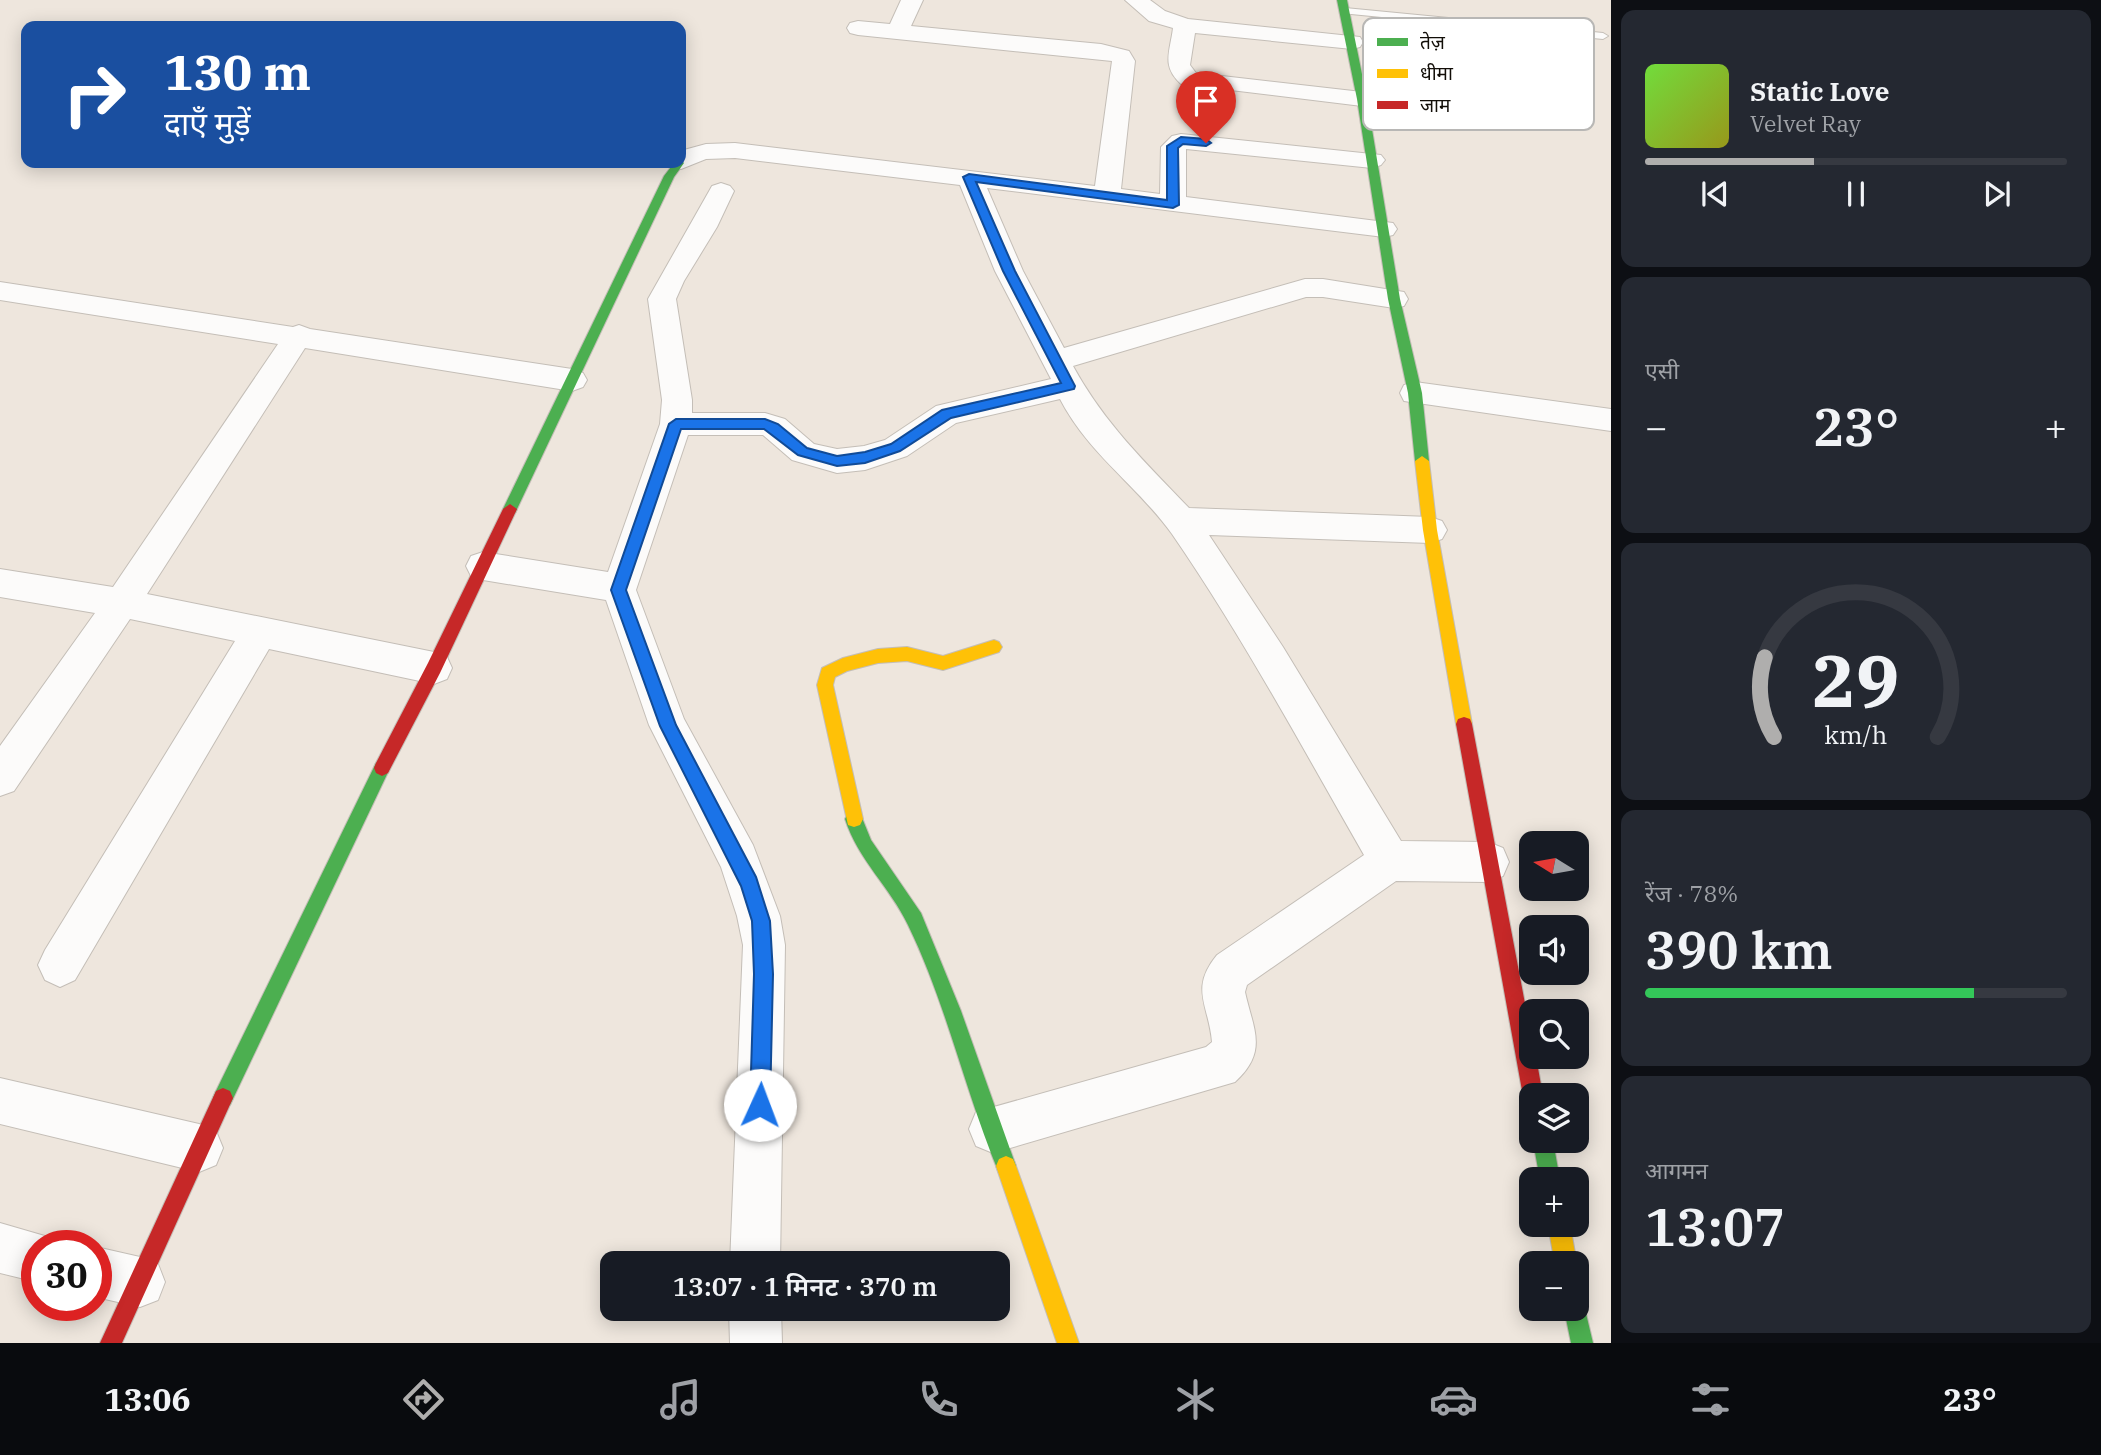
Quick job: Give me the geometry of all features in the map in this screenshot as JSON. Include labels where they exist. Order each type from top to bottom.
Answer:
[{"type":"street","points":[[898,32],[912,0]]},
{"type":"street","points":[[1136,0],[1157,16],[1185,25],[1352,42]]},
{"type":"street","points":[[1343,5],[1363,105]]},
{"type":"street","points":[[1185,25],[1179,65],[1180,71],[1189,79],[1362,99]]},
{"type":"street","points":[[858,28],[1101,51],[1121,56],[1125,61],[1107,196]]},
{"type":"street","points":[[1367,130],[1394,299],[1415,393],[1430,530],[1488,862],[1531,1083]]},
{"type":"street","points":[[1173,205],[1173,146],[1181,141],[1372,160]]},
{"type":"street","points":[[686,160],[705,153],[733,152],[969,177],[1173,205],[1384,229]]},
{"type":"street","points":[[111,1343],[118,1277],[199,1148],[356,818],[434,668],[676,168]]},
{"type":"street","points":[[969,177],[1009,271],[1080,407],[1105,441],[1181,521],[1270,658],[1390,861]]},
{"type":"street","points":[[721,191],[704,227],[670,281],[662,299],[677,400],[676,424],[618,590],[668,726],[749,884],[761,921],[764,974],[755,1251]]},
{"type":"street","points":[[676,424],[765,424],[774,428],[803,452],[837,461],[865,457],[896,448],[947,414],[1305,288],[1323,288],[1394,299]]},
{"type":"street","points":[[0,291],[299,335],[572,380]]},
{"type":"street","points":[[0,778],[122,603],[299,335]]},
{"type":"street","points":[[1415,393],[1611,420]]},
{"type":"street","points":[[1181,521],[1430,530]]},
{"type":"street","points":[[483,566],[605,585],[618,590]]},
{"type":"street","points":[[0,583],[122,603],[434,668]]},
{"type":"street","points":[[60,965],[260,632]]},
{"type":"street","points":[[994,647],[936,664],[900,653],[841,664],[828,673],[825,679],[834,736],[855,825],[879,868],[914,915],[935,965],[1068,1343]]},
{"type":"street","points":[[993,1129],[1219,1066],[1227,1061],[1235,1044],[1235,1034],[1223,998],[1226,974],[1390,861],[1488,862]]},
{"type":"street","points":[[0,1101],[199,1148]]},
{"type":"street","points":[[0,1248],[21,1253]]},
{"type":"street","points":[[755,1321],[756,1343]]},
{"type":"street","points":[[1577,1321],[1582,1343]]},
{"type":"lane","points":[[1343,5],[1452,18]]},
{"type":"lane","points":[[1594,35],[1603,36]]},
{"type":"traffic: fast","points":[[1342,0],[1363,105]]},
{"type":"traffic: fast","points":[[1367,130],[1394,299],[1415,393],[1422,461]]},
{"type":"traffic: fast","points":[[510,509],[675,168]]},
{"type":"traffic: fast","points":[[223,1098],[382,768]]},
{"type":"traffic: fast","points":[[854,819],[865,846],[915,919],[952,1011],[1006,1166]]},
{"type":"traffic: fast","points":[[1545,1153],[1548,1167]]},
{"type":"traffic: fast","points":[[1577,1321],[1582,1343]]},
{"type":"traffic: slow","points":[[1422,461],[1430,530],[1464,724]]},
{"type":"traffic: slow","points":[[854,819],[825,685],[828,673],[843,665],[878,656],[907,654],[943,663],[994,647]]},
{"type":"traffic: slow","points":[[1006,1166],[1068,1343]]},
{"type":"traffic: slow","points":[[1561,1237],[1564,1251]]},
{"type":"traffic: jam","points":[[382,768],[434,668],[510,509]]},
{"type":"traffic: jam","points":[[1464,724],[1531,1083]]},
{"type":"traffic: jam","points":[[111,1343],[223,1098]]},
{"type":"route","points":[[760,1105],[764,974],[761,921],[749,884],[668,726],[643,660],[626,604],[618,590],[676,424],[765,424],[774,428],[803,452],[837,461],[865,457],[896,448],[915,437],[940,416],[1069,386],[1009,271],[969,177],[1173,205],[1173,146],[1181,141],[1206,143]]}]
